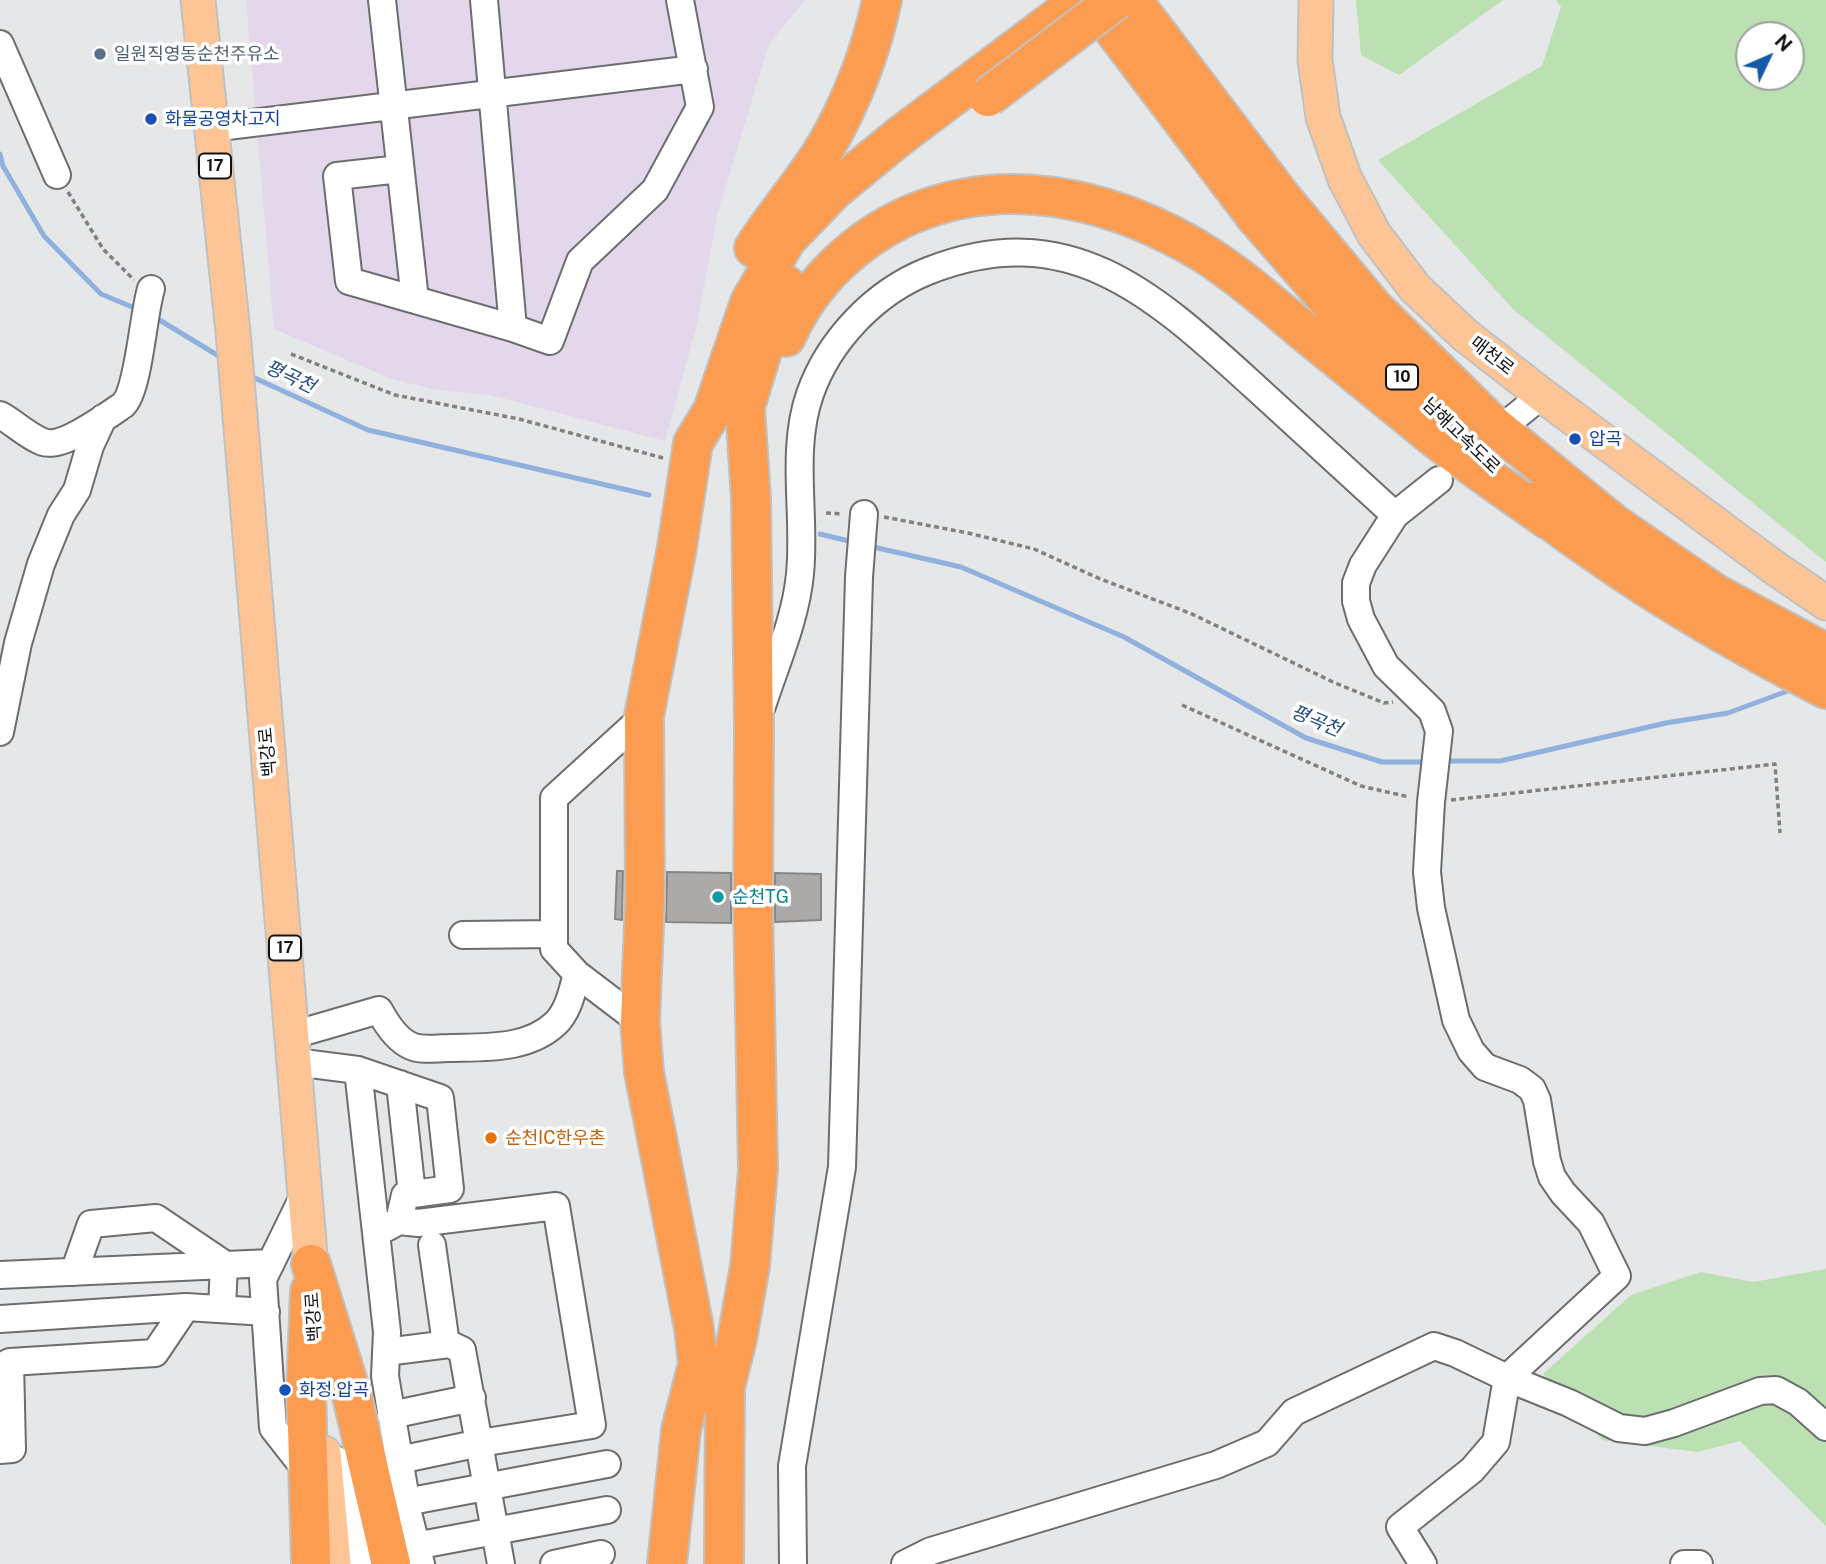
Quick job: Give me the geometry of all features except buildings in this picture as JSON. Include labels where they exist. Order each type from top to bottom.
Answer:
[{"type":"highway","points":[[693,1564],[697,1528],[698,1364],[694,1328],[644,1072],[639,1022],[645,899],[644,716],[676,553],[679,451],[708,350],[737,275],[776,213],[825,147],[851,96],[875,34],[882,0]]},
{"type":"highway","points":[[724,1564],[725,1387],[750,1266],[758,1170],[753,905],[751,499],[745,407],[775,309],[800,256],[840,211],[984,88],[1081,0]]},
{"type":"highway","name":"남해고속도로","points":[[1091,0],[1255,216],[1353,329],[1547,519],[1624,573],[1714,629],[1826,689]]},
{"type":"highway","points":[[679,451],[713,410],[750,302],[786,240],[834,190],[900,136],[984,88],[1116,0]]},
{"type":"highway","name":"남해고속도로","points":[[1132,0],[1282,198],[1374,308],[1493,425],[1614,524],[1716,594],[1826,653]]},
{"type":"highway","points":[[748,448],[787,333],[817,285],[852,249],[895,221],[940,202],[987,194],[1041,194],[1093,204],[1141,220],[1192,246],[1256,293],[1438,442],[1547,519]]},
{"type":"highway","points":[[311,1264],[306,1392],[311,1564]]},
{"type":"highway","points":[[311,1264],[351,1392],[409,1558]]},
{"type":"highway","points":[[667,1564],[681,1430],[698,1364]]},
{"type":"main road","name":"백강로","points":[[198,0],[233,332],[294,1048],[334,1564]]},
{"type":"main road","name":"매천로","points":[[1316,0],[1315,60],[1323,117],[1345,178],[1374,234],[1415,288],[1465,335],[1542,395],[1826,603]]},
{"type":"main road","name":"백강로","points":[[329,1506],[344,1564]]},
{"type":"street","points":[[382,0],[415,300]]},
{"type":"street","points":[[484,0],[513,328]]},
{"type":"street","points":[[400,169],[337,176],[349,281],[550,341],[580,261],[655,190],[700,107],[681,0]]},
{"type":"street","points":[[0,44],[57,175]]},
{"type":"street","points":[[211,128],[694,69]]},
{"type":"street","points":[[754,731],[796,599],[801,572],[800,453],[805,410],[811,392],[834,349],[873,303],[915,276],[956,261],[982,254],[1016,251],[1051,255],[1088,264],[1132,285],[1186,324],[1395,515]]},
{"type":"street","points":[[0,415],[40,441],[50,444],[84,430],[128,400],[150,293]]},
{"type":"street","points":[[1509,422],[1542,395]]},
{"type":"street","points":[[0,732],[18,643],[41,565],[61,515],[77,490],[90,446],[103,418]]},
{"type":"street","points":[[1423,1564],[1400,1527],[1472,1469],[1496,1443],[1507,1378],[1617,1276],[1591,1223],[1552,1177],[1537,1100],[1532,1089],[1520,1080],[1485,1067],[1471,1051],[1456,1020],[1427,872],[1439,731],[1432,712],[1386,666],[1361,619],[1356,601],[1356,583],[1363,565],[1395,515],[1438,480]]},
{"type":"street","points":[[793,1564],[792,1466],[842,1167],[859,577],[864,514]]},
{"type":"street","points":[[639,1022],[577,974],[554,949],[554,798],[644,716]]},
{"type":"street","points":[[463,936],[554,934]]},
{"type":"street","points":[[294,1048],[379,1010],[398,1036],[411,1046],[428,1049],[495,1047],[521,1042],[543,1033],[557,1022],[567,1009],[577,974]]},
{"type":"street","points":[[294,1048],[440,1098],[450,1189],[405,1195],[399,1221]]},
{"type":"street","points":[[358,1070],[387,1332],[385,1376],[406,1502],[409,1558],[495,1531],[607,1510]]},
{"type":"street","points":[[400,1084],[412,1194]]},
{"type":"street","points":[[305,1193],[263,1279],[273,1428],[308,1472],[329,1506]]},
{"type":"street","points":[[376,1234],[399,1221],[418,1223],[556,1206],[592,1425],[480,1443],[399,1460]]},
{"type":"street","points":[[74,1272],[91,1224],[156,1218],[225,1264]]},
{"type":"street","points":[[432,1245],[446,1344]]},
{"type":"street","points":[[0,1275],[271,1263]]},
{"type":"street","points":[[222,1309],[225,1264]]},
{"type":"street","points":[[0,1319],[186,1307],[266,1312]]},
{"type":"street","points":[[0,1450],[12,1449],[3,1362],[155,1353],[186,1307]]},
{"type":"street","points":[[386,1352],[446,1344],[456,1345],[462,1350],[501,1564]]},
{"type":"street","points":[[905,1564],[931,1551],[1216,1465],[1267,1443],[1294,1412],[1434,1346],[1569,1403],[1619,1428],[1645,1431],[1760,1391],[1776,1390],[1798,1402],[1826,1427]]},
{"type":"street","points":[[391,1415],[472,1398]]},
{"type":"street","points":[[322,1428],[338,1463],[358,1564]]},
{"type":"street","points":[[406,1502],[607,1464]]},
{"type":"street","points":[[554,1564],[601,1555]]},
{"type":"street","points":[[1684,1564],[1699,1564]]},
{"type":"path","points":[[57,175],[103,249],[150,293]]},
{"type":"path","points":[[291,354],[395,395],[679,451]]},
{"type":"path","points":[[826,513],[864,514],[968,533],[1034,549],[1098,578],[1192,614],[1384,704],[1417,698]]},
{"type":"path","points":[[1182,705],[1362,786],[1432,796],[1775,764],[1780,833]]},
{"type":"shaded area","points":[[246,0],[805,0],[769,44],[718,212],[696,328],[665,441],[490,395],[433,389],[392,379],[274,329]]},
{"type":"green space","points":[[1356,0],[1503,0],[1399,75],[1361,55]]},
{"type":"green space","points":[[1556,0],[1826,0],[1826,562],[1513,309],[1378,160],[1542,66],[1561,7]]},
{"type":"green space","points":[[1826,1269],[1826,1526],[1740,1441],[1698,1452],[1602,1440],[1543,1374],[1631,1295],[1701,1272],[1753,1282]]},
{"type":"waterway","name":"평곡천","points":[[0,154],[3,166],[44,236],[101,294],[137,309]]},
{"type":"waterway","name":"평곡천","points":[[153,316],[222,358]]},
{"type":"waterway","name":"평곡천","points":[[248,375],[368,430],[649,495]]},
{"type":"waterway","name":"평곡천","points":[[820,534],[853,542]]},
{"type":"waterway","name":"평곡천","points":[[869,546],[961,567],[1124,637],[1306,738],[1382,762],[1428,762]]},
{"type":"waterway","name":"평곡천","points":[[1442,761],[1500,761],[1666,723],[1728,713],[1793,689]]},
{"type":"place","name":"일원직영동순천주유소","points":[[100,54]]},
{"type":"place","name":"화물공영차고지","points":[[151,119]]},
{"type":"place","name":"압곡","points":[[1575,439]]},
{"type":"place","name":"순천TG","points":[[718,897]]},
{"type":"place","name":"순천IC한우촌","points":[[491,1138]]},
{"type":"place","name":"화정.압곡","points":[[285,1390]]}]
